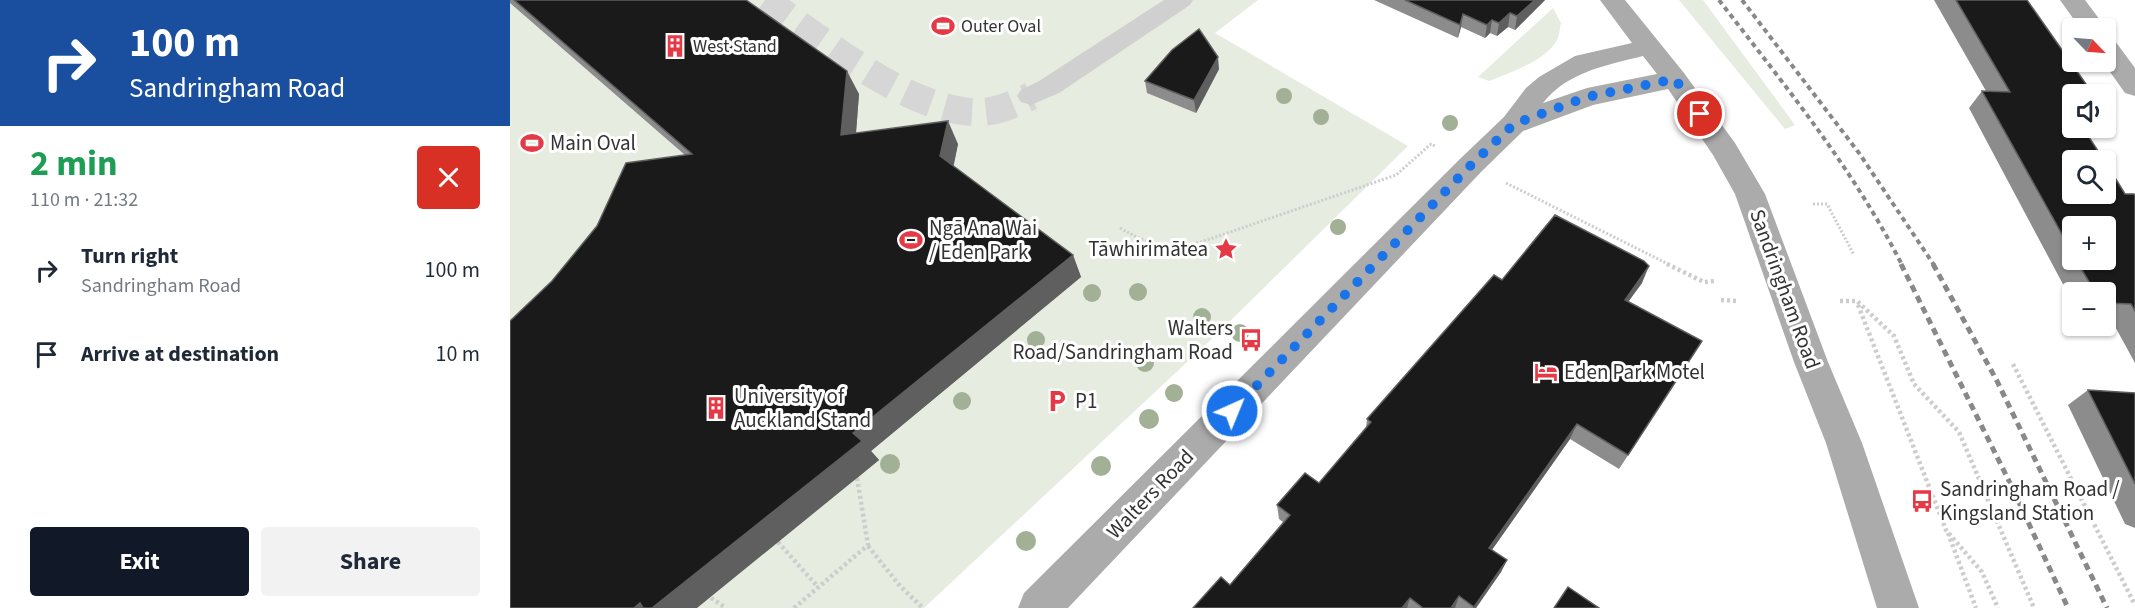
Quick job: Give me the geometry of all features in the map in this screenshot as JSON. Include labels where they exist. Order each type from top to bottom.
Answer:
[{"type":"main road","name":"Sandringham Road","points":[[1612,0],[1675,79],[1725,150],[1750,194],[1844,443],[1898,608]]},
{"type":"main road","points":[[2072,0],[2086,18]]},
{"type":"main road","name":"Walters Road","points":[[1039,608],[1471,165],[1514,124],[1536,94],[1571,68],[1598,57],[1648,47]]},
{"type":"main road","points":[[2116,61],[2135,87]]},
{"type":"main road","name":"Walters Road","points":[[1514,124],[1587,97],[1675,79]]},
{"type":"lane","points":[[1031,96],[1181,0]]},
{"type":"path","points":[[1120,228],[1148,245],[1169,249],[1201,242],[1396,175],[1431,144],[1704,282],[1715,281]]},
{"type":"path","points":[[1813,204],[1827,204],[1854,255]]},
{"type":"path","points":[[1721,300],[1737,301]]},
{"type":"path","points":[[1840,302],[1857,301],[1894,336],[1914,384],[1959,432],[2034,608]]},
{"type":"path","points":[[1857,301],[1976,608]]},
{"type":"path","points":[[2013,363],[2135,605]]},
{"type":"path","points":[[857,478],[868,545],[900,586],[922,608]]},
{"type":"path","points":[[1946,530],[1982,572],[1998,608]]},
{"type":"path","points":[[778,542],[818,587]]},
{"type":"path","points":[[794,608],[868,545]]},
{"type":"path","points":[[711,598],[726,608]]},
{"type":"shaded area","name":"Ngā Ana Wai / Eden Park","points":[[510,0],[1258,0],[1215,33],[1408,146],[1216,335],[924,608],[510,608]]},
{"type":"shaded area","points":[[1679,0],[1703,0],[1795,125],[1785,129]]},
{"type":"shaded area","points":[[1553,8],[1561,23],[1557,40],[1550,49],[1526,66],[1489,81],[1478,77]]},
{"type":"building","name":"University of Auckland Stand","points":[[514,0],[746,0],[847,71],[841,135],[948,121],[940,156],[1073,255],[853,433],[862,441],[652,608],[643,608],[640,603],[634,608],[510,608],[510,321],[552,281],[597,226],[626,163],[692,154]]},
{"type":"building","points":[[1405,0],[1535,0],[1517,16],[1510,13],[1499,23],[1492,20],[1487,25],[1463,14],[1460,25]]},
{"type":"building","points":[[1956,0],[2027,0],[2062,50],[2062,72],[2078,72],[2086,84],[2062,84],[2062,138],[2090,138],[2097,150],[2062,150],[2062,204],[2116,204],[2116,179],[2125,194],[2134,194],[2135,311],[2131,304],[2116,303],[2116,282],[2089,282],[2082,270],[2116,270],[2116,216],[2062,216],[2062,234],[1982,91],[2010,92]]},
{"type":"building","points":[[1199,29],[1218,57],[1194,100],[1145,81],[1172,50]]},
{"type":"building","points":[[1555,215],[1644,261],[1649,266],[1625,300],[1702,341],[1628,455],[1577,424],[1489,548],[1507,560],[1474,607],[1459,596],[1451,608],[1423,608],[1410,598],[1402,608],[1193,608],[1221,577],[1230,585],[1290,515],[1277,505],[1305,473],[1319,483],[1371,422],[1367,419],[1494,275],[1502,280]]},
{"type":"building","points":[[2088,390],[2135,393],[2135,484]]},
{"type":"building","points":[[1568,587],[1599,608],[1554,608]]},
{"type":"tunnel","points":[[765,0],[867,71],[924,100],[952,109],[986,112],[1012,105],[1031,96]]},
{"type":"railway","points":[[1719,0],[1840,161],[1883,229],[1902,265]]},
{"type":"railway","points":[[1742,0],[1859,153],[1934,265]]},
{"type":"railway","points":[[1901,264],[2010,483],[2068,608]]},
{"type":"railway","points":[[1933,264],[1997,381],[2107,608]]},
{"type":"place","name":"Outer Oval","points":[[943,26]]},
{"type":"place","name":"West Stand","points":[[675,46]]},
{"type":"place","name":"Main Oval","points":[[532,143]]},
{"type":"place","name":"Ngā Ana Wai / Eden Park","points":[[911,240]]},
{"type":"place","name":"Tāwhirimātea","points":[[1226,249]]},
{"type":"place","name":"Walters Road/Sandringham Road","points":[[1251,340]]},
{"type":"place","name":"Eden Park Motel","points":[[1546,372]]},
{"type":"place","name":"P1","points":[[1057,401]]},
{"type":"place","name":"University of Auckland Stand","points":[[716,408]]},
{"type":"place","name":"Sandringham Road / Kingsland Station","points":[[1922,501]]},
{"type":"route","points":[[1232,411],[1471,165],[1514,124],[1587,97],[1675,79],[1700,114]]}]
